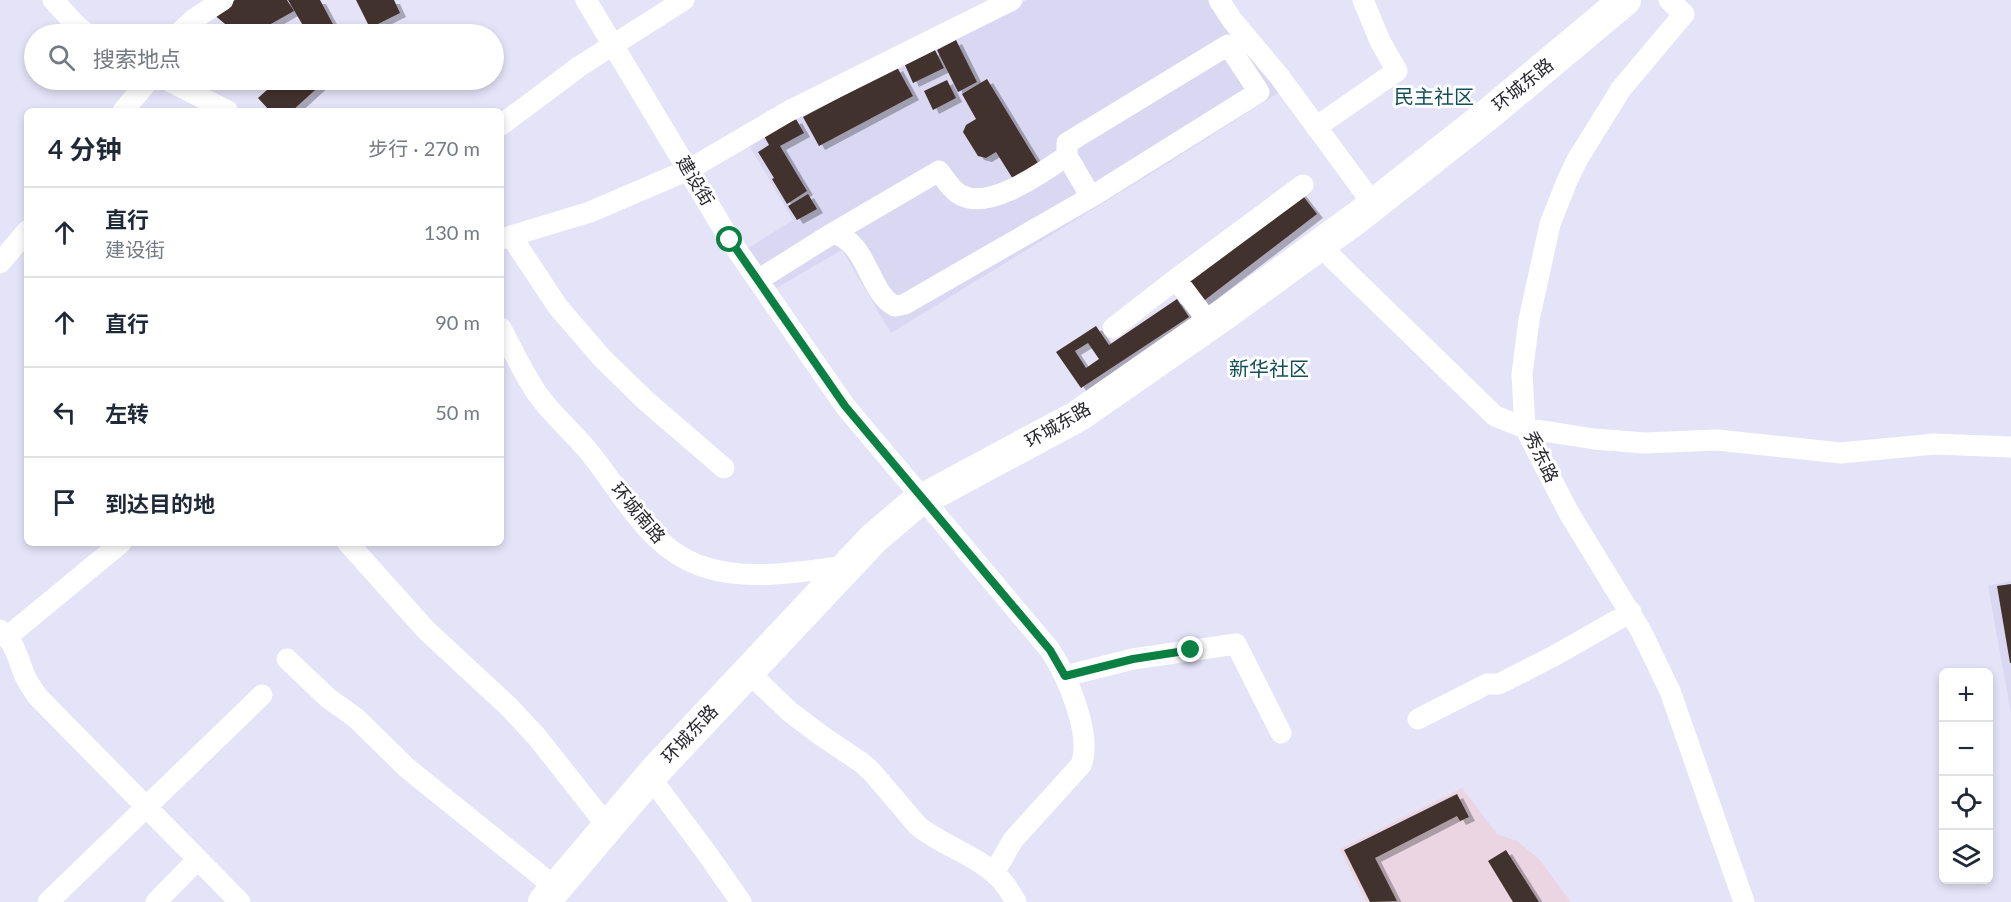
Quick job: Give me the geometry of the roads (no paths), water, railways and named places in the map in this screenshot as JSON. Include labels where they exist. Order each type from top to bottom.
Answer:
[{"type":"highway","name":"环城东路","points":[[550,895],[650,777],[894,520],[921,500],[1078,416],[1210,324],[1319,245],[1486,116],[1625,0]]},
{"type":"street","points":[[53,0],[74,24]]},
{"type":"street","points":[[189,24],[223,0]]},
{"type":"street","name":"建设街","points":[[586,0],[730,240],[845,406],[921,500],[1050,650],[1065,676],[1079,711],[1084,757],[1081,765],[1012,840],[993,873]]},
{"type":"street","points":[[504,123],[580,66],[684,0]]},
{"type":"street","points":[[724,468],[638,394],[602,358],[558,307],[506,238],[590,212],[688,170],[789,111],[1012,0]]},
{"type":"street","points":[[1219,0],[1232,20],[1279,76],[1373,204]]},
{"type":"street","points":[[1316,127],[1397,71],[1380,41],[1363,0]]},
{"type":"street","name":"秀东路","points":[[1676,7],[1577,160],[1558,202],[1550,224],[1524,347],[1522,400],[1525,428],[1569,513],[1631,612],[1670,691],[1744,902]]},
{"type":"street","points":[[833,232],[844,237],[853,245],[885,300],[895,306],[901,306],[1091,197],[1259,92],[1228,45],[1067,143],[1067,156],[1091,197]]},
{"type":"street","points":[[126,108],[141,90]]},
{"type":"street","points":[[187,90],[222,108]]},
{"type":"street","points":[[758,280],[833,232],[939,171],[958,194],[971,200],[987,199],[1018,186],[1067,156]]},
{"type":"street","points":[[1113,328],[1303,185]]},
{"type":"street","points":[[0,263],[24,235]]},
{"type":"street","points":[[1319,245],[1495,416],[1525,428],[1594,439],[1645,443],[1717,440],[1841,453],[1934,444],[2011,447]]},
{"type":"street","points":[[1176,279],[1210,324]]},
{"type":"street","name":"环城南路","points":[[504,333],[536,392],[590,453],[649,531],[668,548],[706,567],[741,574],[762,575],[848,566]]},
{"type":"street","points":[[117,546],[4,634],[17,652],[27,680],[38,697],[240,902]]},
{"type":"street","points":[[351,546],[426,630],[487,686],[537,737],[608,827]]},
{"type":"street","points":[[1418,719],[1487,684],[1499,684],[1631,612]]},
{"type":"street","points":[[1065,676],[1133,659],[1236,644],[1281,733]]},
{"type":"street","points":[[287,659],[328,698],[356,718],[407,768],[550,895]]},
{"type":"street","points":[[748,672],[790,711],[862,763],[927,834],[972,858],[993,873],[1003,882],[1016,902]]},
{"type":"street","points":[[48,902],[262,695]]},
{"type":"street","points":[[650,777],[741,902]]},
{"type":"street","points":[[156,902],[198,860]]},
{"type":"district","name":"民主社区","points":[[1434,97]]},
{"type":"district","name":"新华社区","points":[[1269,369]]}]
